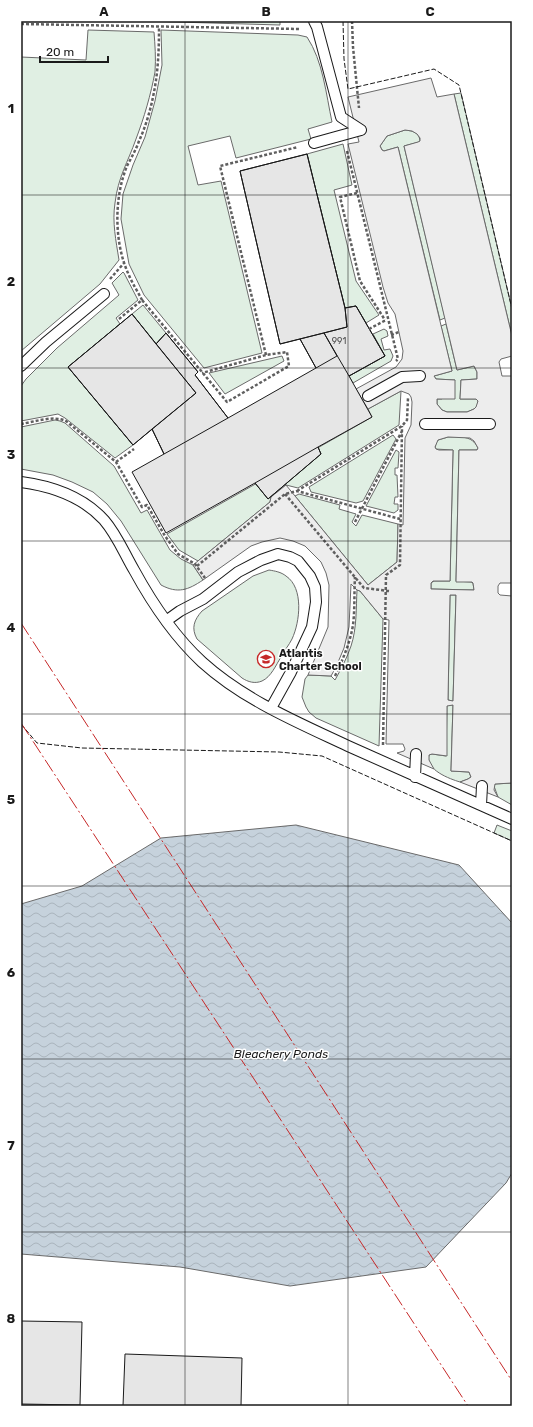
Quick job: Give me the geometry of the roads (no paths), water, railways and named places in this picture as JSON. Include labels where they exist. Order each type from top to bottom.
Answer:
[{"type":"lane","points":[[314,143],[361,130],[342,117],[316,24]]},
{"type":"lane","points":[[21,366],[46,342],[104,294]]},
{"type":"lane","points":[[368,396],[402,377],[420,376]]},
{"type":"lane","points":[[424,424],[490,424]]},
{"type":"lane","points":[[21,482],[36,484],[72,497],[90,508],[103,520],[115,535],[134,571],[166,621],[201,661],[224,680],[250,698],[294,721],[415,777],[512,819]]},
{"type":"lane","points":[[166,621],[203,598],[238,572],[261,560],[278,554],[298,561],[310,576],[315,587],[316,602],[312,628],[291,672],[271,708]]},
{"type":"lane","points":[[415,777],[416,754]]},
{"type":"lane","points":[[481,805],[482,786]]},
{"type":"water","name":"Bleachery Ponds","points":[[296,825],[459,865],[512,923],[512,1173],[506,1183],[426,1267],[290,1286],[180,1267],[21,1254],[21,904],[82,886],[161,838]]},
{"type":"place","name":"Atlantis Charter School","points":[[266,659]]}]
